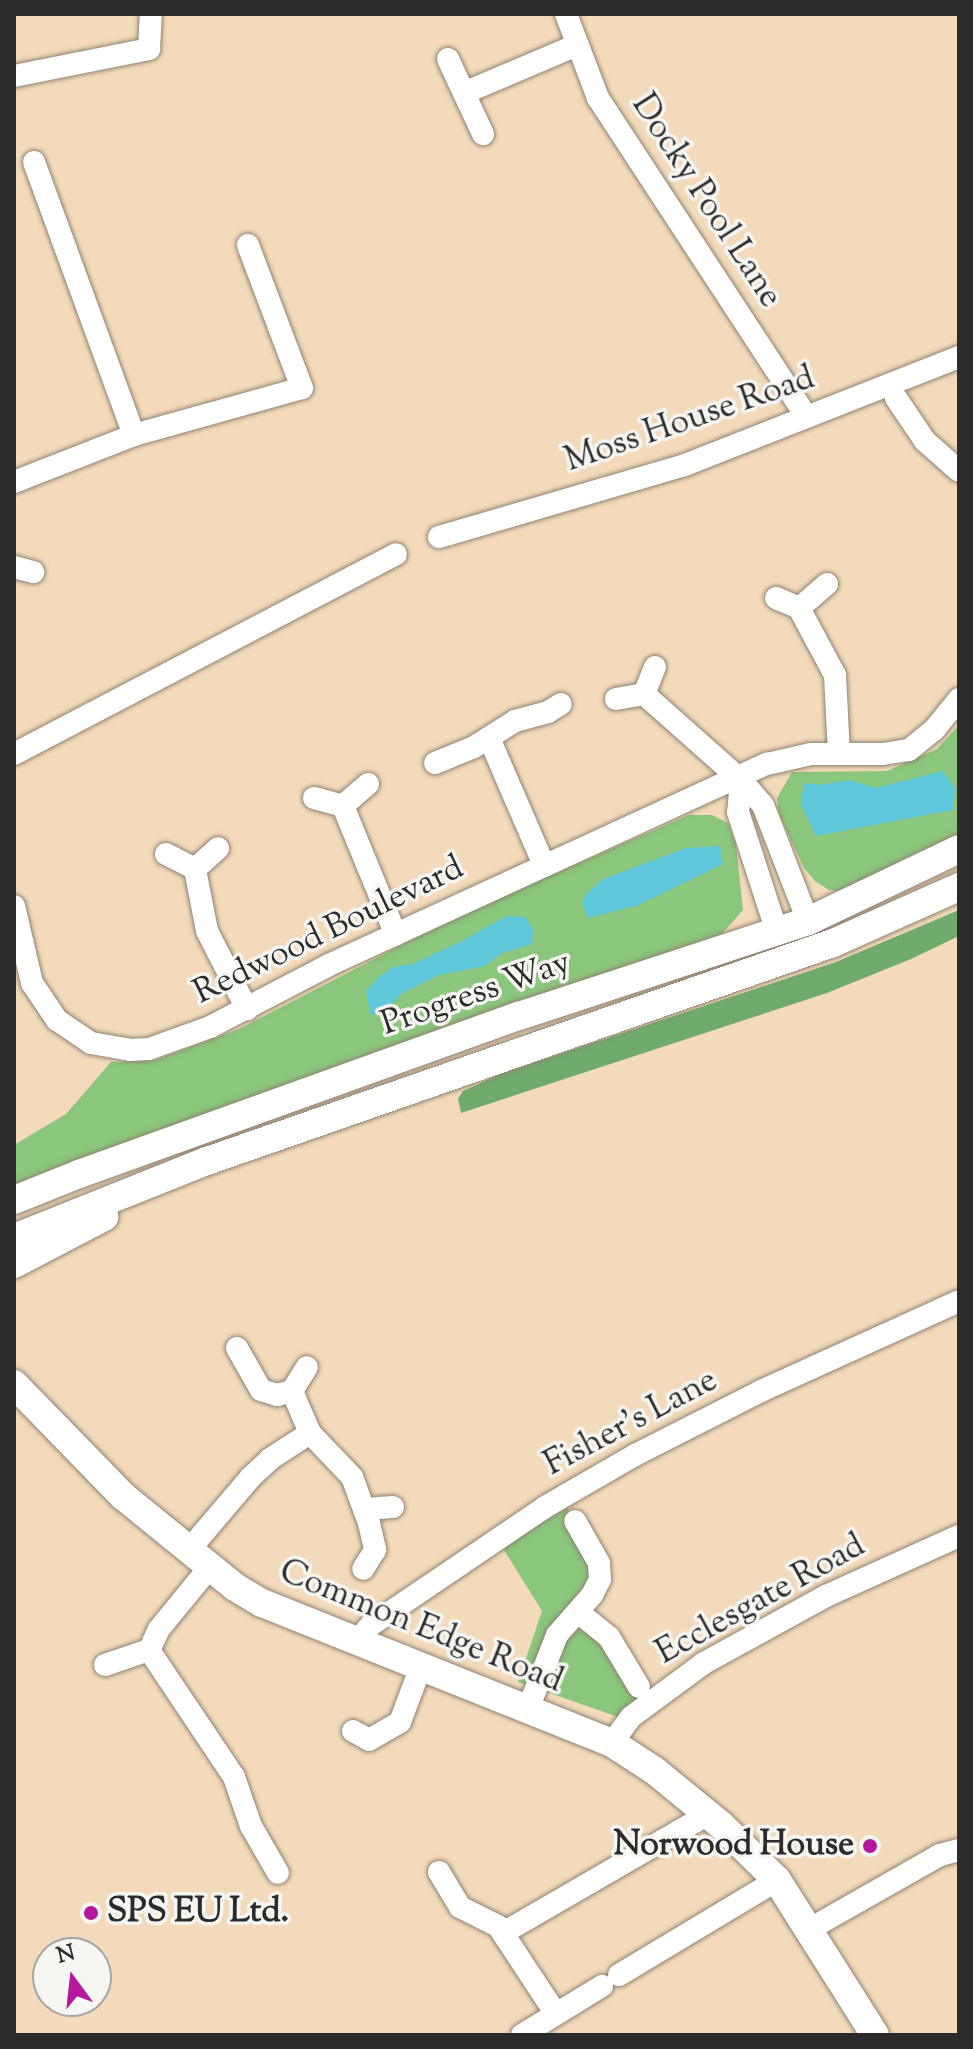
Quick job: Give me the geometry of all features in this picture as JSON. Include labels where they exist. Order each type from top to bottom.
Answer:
[{"type":"main road","name":"Progress Way","points":[[14,1200],[519,1016],[788,926],[959,849]]},
{"type":"main road","points":[[772,963],[788,926],[829,932],[947,880],[959,880]]},
{"type":"main road","name":"Progress Way","points":[[14,1238],[148,1183],[861,932],[959,887]]},
{"type":"main road","points":[[14,1264],[118,1209],[148,1183]]},
{"type":"main road","name":"Common Edge Road","points":[[14,1360],[50,1422]]},
{"type":"main road","name":"Common Edge Road","points":[[14,1384],[123,1496],[198,1559],[262,1603],[612,1743],[655,1771],[708,1814],[777,1880],[875,2035]]},
{"type":"street","points":[[14,76],[149,49],[151,14]]},
{"type":"street","name":"Docky Pool Lane","points":[[566,14],[598,98],[807,417]]},
{"type":"street","points":[[464,93],[577,45]]},
{"type":"street","points":[[448,59],[483,134]]},
{"type":"street","points":[[34,162],[134,435]]},
{"type":"street","points":[[14,482],[134,435],[302,388],[248,245]]},
{"type":"street","name":"Moss House Road","points":[[439,537],[685,465],[959,357]]},
{"type":"street","points":[[896,398],[925,441],[959,471]]},
{"type":"street","points":[[14,754],[396,554]]},
{"type":"street","points":[[799,608],[827,584]]},
{"type":"street","points":[[776,598],[799,608],[817,635],[835,675],[839,753]]},
{"type":"street","points":[[644,694],[655,667]]},
{"type":"street","points":[[616,699],[644,694]]},
{"type":"street","points":[[644,694],[741,780],[763,805],[788,926]]},
{"type":"street","name":"Redwood Boulevard","points":[[14,906],[32,983],[57,1020],[91,1043],[130,1050],[149,1049],[210,1027],[329,965],[544,865],[785,759],[909,750],[934,730],[959,699]]},
{"type":"street","points":[[435,763],[489,738],[515,721],[548,712],[561,704]]},
{"type":"street","points":[[489,738],[544,865]]},
{"type":"street","points":[[741,780],[738,812],[788,926]]},
{"type":"street","points":[[343,806],[368,784]]},
{"type":"street","points":[[314,798],[343,806]]},
{"type":"street","points":[[343,806],[396,935]]},
{"type":"street","points":[[195,869],[218,848]]},
{"type":"street","points":[[166,854],[195,869]]},
{"type":"street","points":[[195,869],[207,931],[247,1009]]},
{"type":"street","name":"Fisher's Lane","points":[[357,1641],[371,1625],[545,1507],[635,1455],[761,1391],[959,1301]]},
{"type":"street","points":[[237,1348],[261,1390],[277,1395],[292,1391],[307,1367]]},
{"type":"street","points":[[292,1391],[310,1433],[352,1477],[365,1509],[375,1550],[363,1569]]},
{"type":"street","points":[[105,1665],[149,1650],[198,1559],[251,1477],[270,1459],[310,1433]]},
{"type":"street","points":[[365,1509],[393,1507]]},
{"type":"street","points":[[528,1709],[557,1635],[592,1595],[601,1571],[575,1521]]},
{"type":"street","name":"Ecclesgate Road","points":[[612,1743],[631,1717],[704,1663],[826,1596],[959,1536]]},
{"type":"street","points":[[578,1612],[609,1637],[639,1687]]},
{"type":"street","points":[[149,1650],[234,1777],[251,1826],[278,1873]]},
{"type":"street","points":[[371,1763],[361,1736],[400,1722],[421,1666]]},
{"type":"street","points":[[234,1777],[257,1773]]},
{"type":"street","points":[[503,1933],[708,1814]]},
{"type":"street","points":[[808,1930],[940,1855],[959,1850]]},
{"type":"street","points":[[439,1872],[460,1907],[491,1921],[503,1933],[556,2014]]},
{"type":"street","points":[[522,2035],[777,1880]]},
{"type":"green space","points":[[959,725],[959,836],[847,892],[829,890],[815,881],[804,868],[779,814],[777,798],[792,772],[887,771],[937,749]]},
{"type":"green space","points":[[689,815],[712,815],[728,823],[736,845],[743,910],[722,934],[575,984],[14,1192],[14,1145],[66,1114],[111,1062],[156,1060],[239,1029],[460,915]]},
{"type":"green space","points":[[959,910],[959,936],[911,959],[827,993],[461,1113],[458,1099],[463,1091],[503,1073],[836,962]]},
{"type":"green space","points":[[567,1508],[599,1563],[578,1612],[645,1697],[621,1718],[518,1682],[542,1611],[502,1547]]},
{"type":"water","points":[[943,771],[955,789],[953,810],[816,836],[801,804],[804,783],[821,785],[849,780],[876,788]]},
{"type":"water","points":[[720,846],[723,864],[639,905],[588,918],[582,903],[586,894],[603,879],[686,848]]},
{"type":"water","points":[[507,916],[525,917],[533,929],[532,944],[502,953],[485,966],[439,975],[401,994],[384,1013],[370,1014],[366,991],[379,977],[393,967],[413,964],[462,941]]},
{"type":"place","name":"Norwood House","points":[[870,1846]]},
{"type":"place","name":"SPS EU Ltd.","points":[[91,1913]]}]
